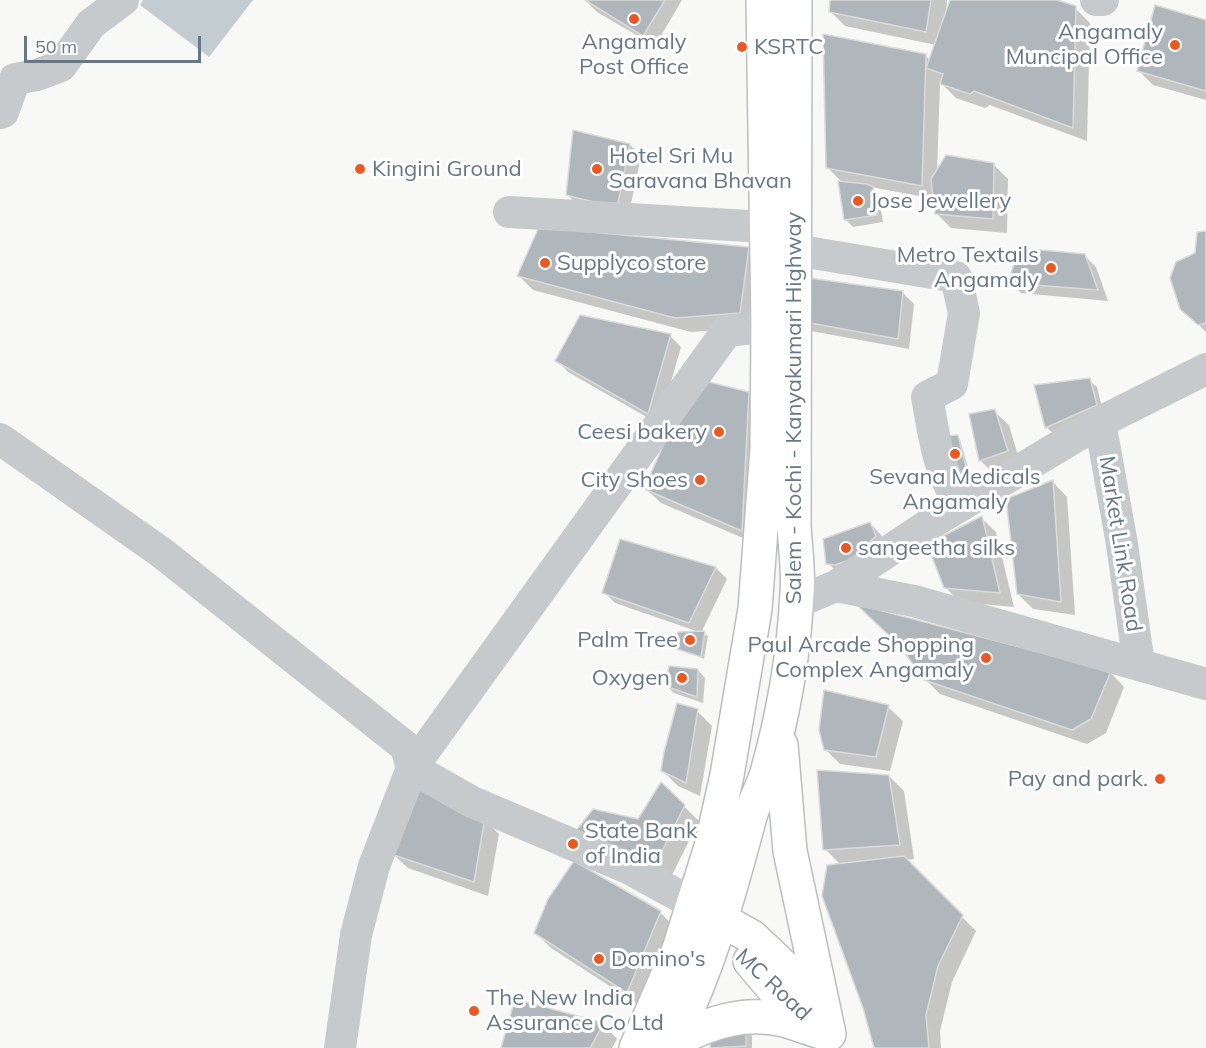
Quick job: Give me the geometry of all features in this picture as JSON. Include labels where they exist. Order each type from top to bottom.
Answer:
[{"type":"main road","name":"Salem - Kochi - Kanyakumari Highway","points":[[636,1048],[666,982],[691,913],[711,847],[727,775],[755,609],[767,449],[768,326],[763,0]]},
{"type":"main road","name":"Salem - Kochi - Kanyakumari Highway","points":[[670,1046],[719,928],[750,817],[766,776],[779,722],[795,603],[795,0]]},
{"type":"main road","points":[[779,722],[790,851],[832,1041]]},
{"type":"main road","name":"MC Road","points":[[691,913],[719,928],[788,1006],[832,1041]]},
{"type":"main road","points":[[670,1046],[702,1026],[731,1019],[762,1017],[785,1020],[832,1041]]},
{"type":"street","points":[[0,113],[3,112],[15,79],[61,66],[90,24],[123,0]]},
{"type":"street","points":[[1096,0],[1104,0]]},
{"type":"street","points":[[509,212],[766,227]]},
{"type":"street","points":[[795,250],[956,277],[964,313],[952,384],[927,398],[938,456],[955,497],[962,505]]},
{"type":"street","points":[[340,1048],[356,935],[374,866],[412,768],[727,331],[768,326]]},
{"type":"street","points":[[795,603],[836,586],[962,505],[1100,422],[1206,369]]},
{"type":"street","name":"Market Link Road","points":[[1100,422],[1122,544],[1139,665]]},
{"type":"street","points":[[0,439],[162,553],[406,747],[412,768],[472,802],[628,868],[691,913]]},
{"type":"street","points":[[836,586],[914,601],[1206,684]]},
{"type":"shaded area","points":[[143,0],[253,0],[209,57],[140,5]]},
{"type":"building","name":"Angamaly Post Office","points":[[585,0],[665,0],[643,36]]},
{"type":"building","points":[[830,0],[931,0],[926,32],[829,12]]},
{"type":"building","points":[[950,0],[1057,0],[1076,6],[1073,128],[974,91],[970,94],[940,84],[943,74],[926,68]]},
{"type":"building","name":"Angamaly Muncipal Office","points":[[1155,5],[1206,20],[1206,91],[1137,71]]},
{"type":"building","points":[[823,34],[926,54],[922,186],[826,168]]},
{"type":"building","name":"Hotel Sri Mu Saravana Bhavan","points":[[573,130],[630,144],[617,208],[566,195]]},
{"type":"building","points":[[946,155],[994,163],[993,219],[935,214],[931,179]]},
{"type":"building","name":"Jose Jewellery","points":[[838,181],[867,184],[873,187],[877,215],[844,220]]},
{"type":"building","points":[[539,227],[749,247],[740,313],[675,318],[517,276]]},
{"type":"building","points":[[1206,231],[1206,323],[1198,325],[1180,309],[1170,278],[1176,262],[1195,253],[1197,232]]},
{"type":"building","name":"Metro Textails Angamaly","points":[[1019,248],[1085,254],[1098,290],[1008,283]]},
{"type":"building","points":[[809,278],[903,291],[898,339],[799,321]]},
{"type":"building","points":[[580,315],[671,334],[648,414],[555,361]]},
{"type":"building","points":[[693,378],[749,392],[742,531],[644,489]]},
{"type":"building","points":[[1090,378],[1097,405],[1045,428],[1034,385]]},
{"type":"building","points":[[995,409],[1008,451],[979,461],[969,414]]},
{"type":"building","name":"Sevana Medicals Angamaly","points":[[958,435],[967,471],[953,477],[945,436]]},
{"type":"building","points":[[1053,480],[1061,602],[1017,594],[1006,499]]},
{"type":"building","points":[[982,516],[1000,593],[944,588],[927,544]]},
{"type":"building","name":"sangeetha silks","points":[[870,522],[876,536],[868,543],[870,553],[835,565],[826,564],[823,539]]},
{"type":"building","points":[[620,539],[716,567],[689,623],[602,593]]},
{"type":"building","name":"Paul Arcade Shopping Complex Angamaly","points":[[856,604],[1111,671],[1091,719],[1072,730],[924,680],[900,646]]},
{"type":"building","name":"Palm Tree","points":[[705,631],[701,657],[674,648],[678,632]]},
{"type":"building","name":"Oxygen","points":[[669,666],[698,669],[697,697],[665,686]]},
{"type":"building","points":[[824,690],[889,705],[876,757],[824,750],[819,730]]},
{"type":"building","points":[[677,703],[698,709],[686,783],[661,771]]},
{"type":"building","points":[[817,770],[889,775],[900,845],[823,850]]},
{"type":"building","points":[[661,782],[685,805],[656,863],[576,831],[593,809],[638,819]]},
{"type":"building","points":[[414,786],[485,817],[474,882],[391,854]]},
{"type":"building","points":[[904,856],[963,915],[938,966],[926,1015],[929,1048],[874,1048],[863,1008],[822,896],[827,865]]},
{"type":"building","points":[[574,861],[661,911],[627,993],[534,933],[548,899]]},
{"type":"building","points":[[515,999],[604,1023],[590,1048],[501,1048]]},
{"type":"building","points":[[746,1027],[746,1046],[710,1048],[712,1030]]},
{"type":"place","name":"Angamaly Post Office","points":[[634,19]]},
{"type":"place","name":"Angamaly Muncipal Office","points":[[1175,45]]},
{"type":"place","name":"KSRTC","points":[[742,47]]},
{"type":"place","name":"Kingini Ground","points":[[360,169]]},
{"type":"place","name":"Hotel Sri Mu Saravana Bhavan","points":[[597,169]]},
{"type":"place","name":"Jose Jewellery","points":[[858,201]]},
{"type":"place","name":"Supplyco store","points":[[545,263]]},
{"type":"place","name":"Metro Textails Angamaly","points":[[1051,268]]},
{"type":"place","name":"Ceesi bakery","points":[[719,432]]},
{"type":"place","name":"Sevana Medicals Angamaly","points":[[955,454]]},
{"type":"place","name":"City Shoes","points":[[700,480]]},
{"type":"place","name":"sangeetha silks","points":[[846,548]]},
{"type":"place","name":"Palm Tree","points":[[690,640]]},
{"type":"place","name":"Paul Arcade Shopping Complex Angamaly","points":[[986,658]]},
{"type":"place","name":"Oxygen","points":[[682,678]]},
{"type":"place","name":"Pay and park.","points":[[1160,779]]},
{"type":"place","name":"State Bank of India","points":[[573,844]]},
{"type":"place","name":"Domino's","points":[[599,959]]},
{"type":"place","name":"The New India Assurance Co Ltd","points":[[474,1011]]}]
